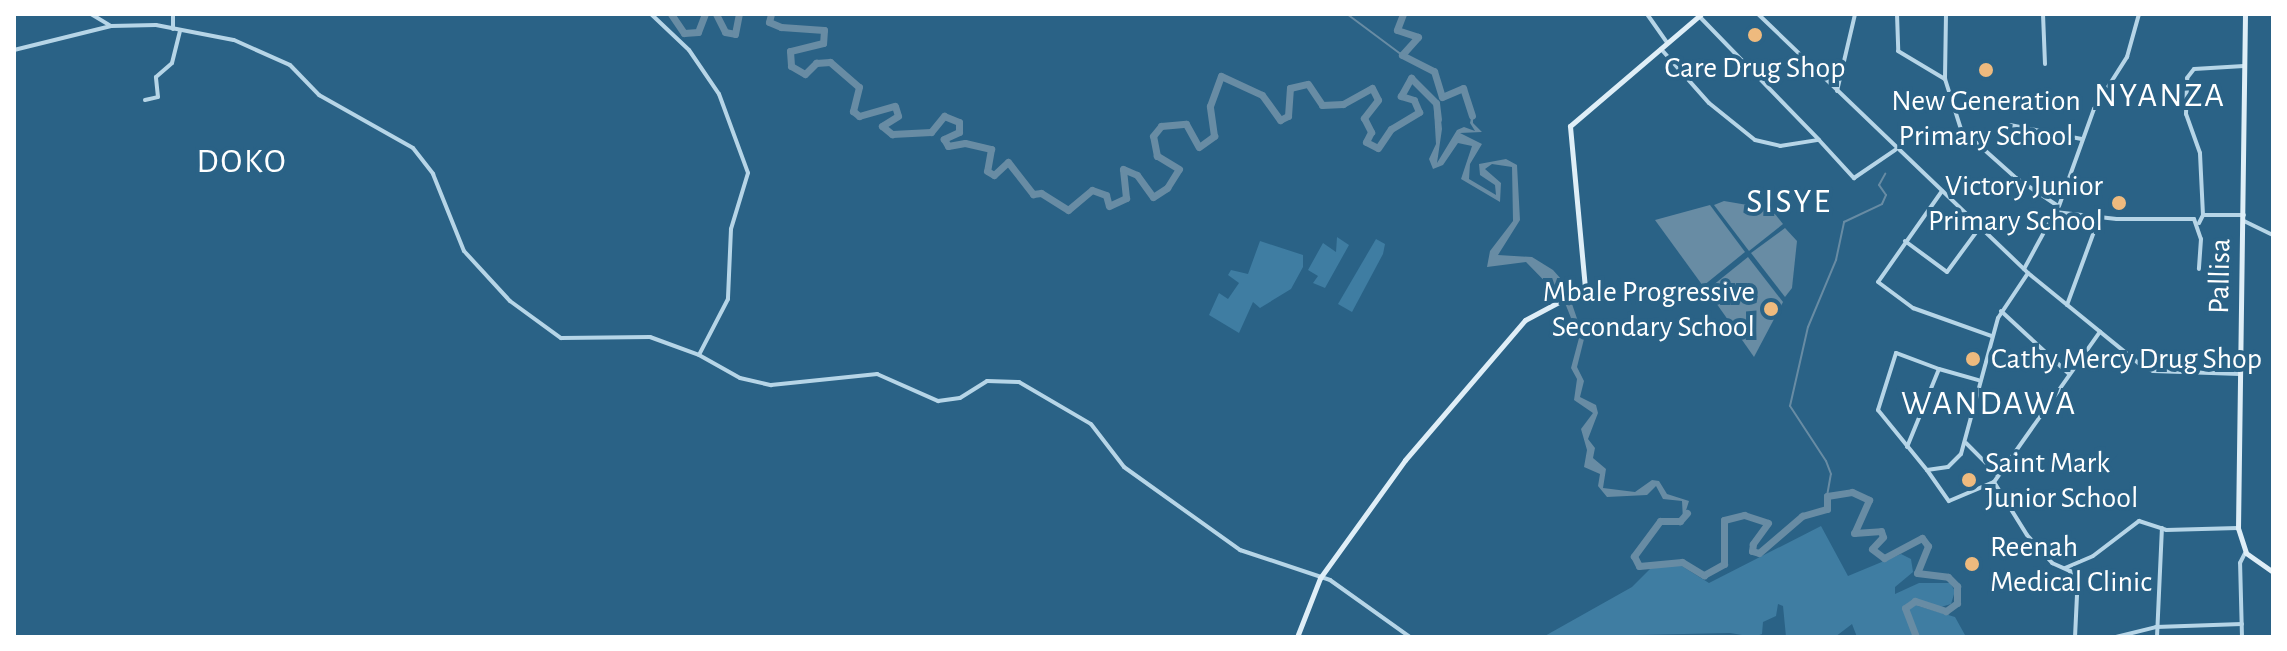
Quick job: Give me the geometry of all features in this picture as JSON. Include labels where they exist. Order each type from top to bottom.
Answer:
[{"type":"street","points":[[91,14],[111,26]]},
{"type":"street","points":[[173,14],[173,29]]},
{"type":"street","points":[[651,14],[689,50],[719,94],[748,173],[731,229],[728,299],[699,355]]},
{"type":"street","points":[[1647,14],[1667,43]]},
{"type":"street","points":[[1758,14],[1895,150],[2026,271],[2100,332],[2153,371],[2240,374]]},
{"type":"street","points":[[1837,91],[1855,14]]},
{"type":"street","points":[[1897,14],[1898,51],[1945,79]]},
{"type":"street","points":[[1946,14],[1945,79],[1961,129],[2016,178],[2058,206]]},
{"type":"street","points":[[2043,14],[2045,64]]},
{"type":"street","points":[[1927,470],[1953,464],[1966,443],[1979,380],[2001,311],[2026,271],[2058,206],[2082,139],[2127,57],[2139,14]]},
{"type":"street","name":"Pallisa","points":[[2245,14],[2238,528],[2246,553]]},
{"type":"street","points":[[1297,637],[1320,578],[1405,460],[1506,339],[1529,316],[1569,300],[1585,288],[1588,270],[1573,182],[1570,126],[1699,15],[1854,178],[1895,150]]},
{"type":"street","points":[[14,50],[111,26],[173,29],[234,40],[290,65],[319,95],[419,152],[464,251],[510,301],[561,338],[639,336],[699,355],[759,383],[804,384],[877,374],[938,401],[960,398],[987,381],[1027,385],[1091,424],[1124,467],[1240,550],[1320,578],[1410,637]]},
{"type":"street","points":[[145,100],[158,97],[156,77],[172,63],[180,31]]},
{"type":"street","points":[[1661,49],[1709,103],[1755,140],[1780,146],[1819,140]]},
{"type":"street","points":[[2199,269],[2198,225],[2203,215],[2200,153],[2186,114],[2187,78],[2194,69],[2244,66]]},
{"type":"street","points":[[2010,125],[2082,139]]},
{"type":"street","points":[[1942,191],[1879,277],[1880,286],[1913,308],[1991,336]]},
{"type":"street","points":[[2055,212],[2099,218],[2190,218],[2198,225]]},
{"type":"street","points":[[2203,215],[2244,218],[2273,235]]},
{"type":"street","points":[[2067,305],[2099,218]]},
{"type":"street","points":[[1905,241],[1947,272],[1980,227]]},
{"type":"street","points":[[2001,311],[2068,373]]},
{"type":"street","points":[[1979,380],[1896,353],[1878,410],[1949,501],[1994,482],[2068,373],[2100,332]]},
{"type":"street","points":[[1907,447],[1939,369]]},
{"type":"street","points":[[1966,443],[1998,476]]},
{"type":"street","points":[[1994,482],[2027,535],[2052,563],[2065,568],[2093,556],[2139,521],[2162,527],[2238,528]]},
{"type":"street","points":[[2157,637],[2162,527]]},
{"type":"street","points":[[2242,637],[2240,563],[2246,553],[2273,572]]},
{"type":"street","points":[[2065,568],[2077,595],[2075,637]]},
{"type":"street","points":[[2116,637],[2156,627],[2242,624]]},
{"type":"shaded area","points":[[1434,110],[1440,110],[1442,129],[1437,163],[1457,130],[1464,127],[1475,131],[1470,123],[1473,110],[1473,123],[1482,132],[1460,133],[1482,144],[1470,164],[1469,179],[1496,195],[1495,185],[1480,175],[1479,164],[1506,159],[1517,165],[1520,220],[1498,255],[1532,257],[1553,270],[1569,288],[1568,298],[1563,300],[1526,262],[1487,267],[1490,251],[1513,221],[1512,167],[1492,164],[1485,169],[1501,183],[1500,202],[1461,179],[1472,146],[1458,143],[1443,165],[1433,169],[1429,159],[1436,144]]},
{"type":"shaded area","points":[[1724,201],[1771,209],[1783,224],[1749,251],[1714,205]]},
{"type":"shaded area","points":[[1710,205],[1745,252],[1703,286],[1655,220]]},
{"type":"shaded area","points":[[1785,228],[1797,241],[1792,288],[1785,297],[1751,253]]},
{"type":"shaded area","points":[[1337,237],[1349,245],[1325,288],[1313,283],[1318,276],[1308,270],[1323,243],[1336,252]]},
{"type":"shaded area","points":[[1376,239],[1385,244],[1383,254],[1352,312],[1338,304]]},
{"type":"shaded area","points":[[1260,241],[1303,255],[1303,267],[1291,289],[1260,308],[1253,302],[1239,333],[1209,315],[1219,293],[1228,299],[1239,283],[1228,275],[1231,270],[1248,274]]},
{"type":"shaded area","points":[[1748,257],[1783,302],[1754,357],[1707,290]]},
{"type":"shaded area","points":[[1571,301],[1584,339],[1577,367],[1584,381],[1580,397],[1596,405],[1598,413],[1588,439],[1595,448],[1593,458],[1606,469],[1603,488],[1635,492],[1652,480],[1659,481],[1667,494],[1689,501],[1683,520],[1682,501],[1663,499],[1656,486],[1647,495],[1607,497],[1598,486],[1600,474],[1584,467],[1587,450],[1581,429],[1593,413],[1574,400],[1577,379],[1571,368],[1579,338],[1565,303]]},
{"type":"shaded area","points":[[1821,526],[1848,576],[1901,554],[1911,559],[1913,572],[1895,587],[1895,594],[1919,583],[1950,583],[1955,591],[1951,604],[1934,609],[1920,602],[1918,606],[1955,617],[1965,635],[1857,637],[1852,624],[1835,637],[1786,637],[1783,606],[1778,604],[1776,616],[1763,622],[1762,634],[1754,637],[1730,633],[1543,637],[1632,587],[1653,566],[1680,565],[1709,583]]},
{"type":"waterway","points":[[671,14],[684,33],[698,32],[705,14]]},
{"type":"waterway","points":[[716,14],[725,32],[735,34],[739,14]]},
{"type":"waterway","points":[[771,14],[769,22],[781,27],[824,30],[823,43],[790,51],[791,66],[805,74],[816,63],[830,62],[859,87],[853,111],[859,116],[895,106],[898,116],[882,126],[892,134],[931,132],[944,116],[959,122],[959,132],[944,139],[948,146],[965,143],[991,149],[987,171],[994,175],[1008,162],[1033,194],[1041,193],[1068,210],[1092,190],[1106,195],[1109,206],[1126,198],[1123,169],[1137,175],[1153,197],[1167,188],[1179,169],[1157,156],[1153,136],[1161,126],[1186,124],[1199,147],[1214,136],[1210,106],[1221,76],[1262,95],[1280,120],[1288,116],[1290,88],[1308,84],[1322,105],[1343,104],[1372,88],[1378,100],[1364,118],[1371,132],[1366,142],[1378,148],[1391,129],[1419,112],[1414,100],[1401,96],[1411,78],[1436,103],[1438,119]]},
{"type":"waterway","points":[[1347,14],[1402,55]]},
{"type":"waterway","points":[[1403,14],[1397,30],[1418,37],[1402,55],[1434,71],[1442,97],[1463,88],[1472,116]]},
{"type":"waterway","points":[[1827,496],[1831,474],[1826,461],[1790,406],[1808,327],[1836,260],[1844,222],[1882,204],[1886,195],[1879,185],[1885,174]]},
{"type":"waterway","points":[[1687,513],[1680,521],[1660,521],[1634,556],[1639,566],[1682,562],[1704,575],[1724,564],[1724,520],[1744,515],[1768,523],[1753,544],[1752,551],[1759,553],[1802,516],[1827,509],[1827,496],[1852,492],[1869,500],[1854,533],[1881,531],[1883,537],[1872,549],[1884,558],[1922,538],[1928,546],[1917,573],[1948,577],[1957,586],[1957,603],[1946,611],[1915,601],[1905,608],[1916,637]]},
{"type":"place","name":"Care Drug Shop","points":[[1755,35]]},
{"type":"place","name":"New Generation Primary School","points":[[1986,70]]},
{"type":"place","name":"Victory Junior Primary School","points":[[2119,203]]},
{"type":"place","name":"Mbale Progressive Secondary School","points":[[1771,309]]},
{"type":"place","name":"Cathy Mercy Drug Shop","points":[[1973,359]]},
{"type":"place","name":"Saint Mark Junior School","points":[[1969,480]]},
{"type":"place","name":"Reenah Medical Clinic","points":[[1972,564]]},
{"type":"district","name":"NYANZA","points":[[2160,97]]},
{"type":"district","name":"DOKO","points":[[242,163]]},
{"type":"district","name":"SISYE","points":[[1789,203]]},
{"type":"district","name":"WANDAWA","points":[[1989,405]]}]
